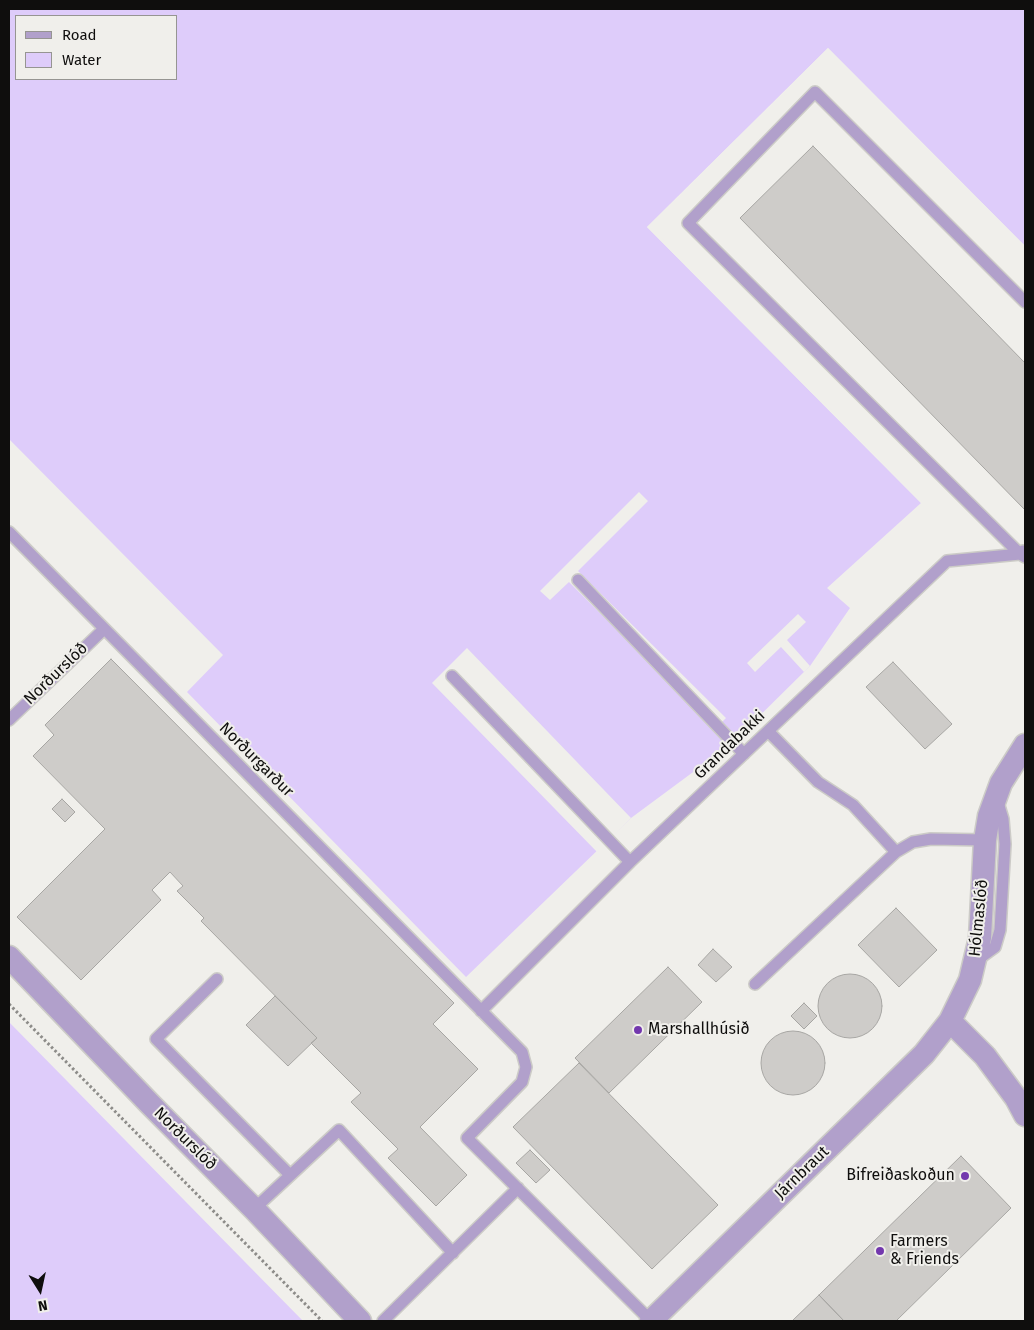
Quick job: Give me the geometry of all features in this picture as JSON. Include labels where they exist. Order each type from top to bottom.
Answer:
[{"type":"street","name":"Hólmaslóð","points":[[950,1021],[970,980],[980,938],[985,840],[996,795],[1014,760],[1025,745]]},
{"type":"street","name":"Norðurslóð","points":[[9,958],[254,1209],[360,1321]]},
{"type":"street","points":[[950,1021],[985,1056],[1016,1098],[1025,1115]]},
{"type":"street","name":"Járnbraut","points":[[651,1321],[924,1054],[950,1021]]},
{"type":"lane","points":[[1023,553],[688,223],[815,92],[1025,302]]},
{"type":"lane","name":"Norðurgarður","points":[[9,532],[522,1052],[526,1067],[525,1074],[518,1088],[467,1138],[518,1188]]},
{"type":"lane","name":"Grandabakki","points":[[481,1011],[630,862],[947,561],[1023,553]]},
{"type":"lane","points":[[578,580],[744,754]]},
{"type":"lane","name":"Norðurslóð","points":[[9,720],[104,629]]},
{"type":"lane","points":[[452,676],[630,862]]},
{"type":"lane","points":[[768,731],[818,782],[853,805],[896,852]]},
{"type":"lane","points":[[975,962],[995,947],[1000,930],[1006,844],[1003,819],[996,795]]},
{"type":"lane","points":[[755,984],[896,852],[913,842],[931,839],[985,840]]},
{"type":"lane","points":[[217,979],[156,1040],[290,1175]]},
{"type":"lane","points":[[254,1209],[339,1130],[452,1253]]},
{"type":"lane","points":[[383,1321],[518,1188],[651,1321]]},
{"type":"path","points":[[9,1004],[322,1321]]},
{"type":"water","points":[[9,9],[1025,9],[1025,246],[828,48],[647,227],[921,503],[827,588],[850,608],[810,666],[731,744],[631,818],[466,977],[187,692],[223,655],[9,439]]},
{"type":"water","points":[[9,1022],[303,1321],[9,1321]]},
{"type":"pier","points":[[828,48],[1025,246],[1025,249],[828,52],[651,227],[923,502],[921,503],[647,227]]},
{"type":"pier","points":[[639,492],[648,501],[578,571],[726,718],[721,723],[731,744],[569,582],[550,600],[540,591]]},
{"type":"pier","points":[[798,614],[806,622],[787,640],[810,666],[804,672],[781,647],[755,672],[747,663]]},
{"type":"pier","points":[[467,648],[631,818],[597,852],[432,683]]},
{"type":"building","points":[[813,146],[1025,363],[1025,510],[740,218]]},
{"type":"building","points":[[111,659],[454,1003],[433,1024],[478,1069],[420,1127],[467,1175],[436,1206],[388,1158],[398,1149],[351,1102],[361,1093],[311,1043],[317,1038],[201,921],[204,918],[177,891],[183,886],[170,872],[152,890],[161,900],[81,980],[17,917],[105,829],[33,756],[54,735],[45,725]]},
{"type":"building","points":[[893,662],[952,724],[925,749],[866,687]]},
{"type":"building","points":[[62,799],[75,812],[65,822],[52,809]]},
{"type":"building","points":[[896,908],[937,950],[899,987],[858,945]]},
{"type":"building","points":[[713,949],[732,967],[716,982],[698,965]]},
{"type":"building","name":"Marshallhúsið","points":[[668,967],[702,1002],[609,1093],[575,1058]]},
{"type":"building","points":[[844,974],[856,974],[873,983],[880,994],[882,1006],[880,1018],[873,1029],[856,1038],[844,1038],[832,1033],[823,1024],[818,1012],[818,1000],[823,988],[832,979]]},
{"type":"building","points":[[275,996],[317,1038],[288,1066],[246,1025]]},
{"type":"building","points":[[804,1003],[817,1016],[804,1029],[791,1016]]},
{"type":"building","points":[[787,1031],[799,1031],[816,1040],[823,1051],[825,1063],[823,1075],[816,1086],[799,1095],[787,1095],[775,1090],[766,1081],[761,1069],[761,1057],[766,1045],[775,1036]]},
{"type":"building","points":[[579,1063],[718,1205],[652,1269],[513,1127]]},
{"type":"building","points":[[530,1150],[550,1170],[536,1183],[516,1163]]},
{"type":"building","points":[[961,1156],[1011,1208],[896,1321],[844,1321],[819,1295]]},
{"type":"building","points":[[819,1295],[844,1321],[792,1321]]},
{"type":"place","name":"Marshallhúsið","points":[[638,1030]]},
{"type":"place","name":"Bifreiðaskoðun","points":[[965,1176]]},
{"type":"place","name":"Farmers & Friends","points":[[880,1251]]}]
